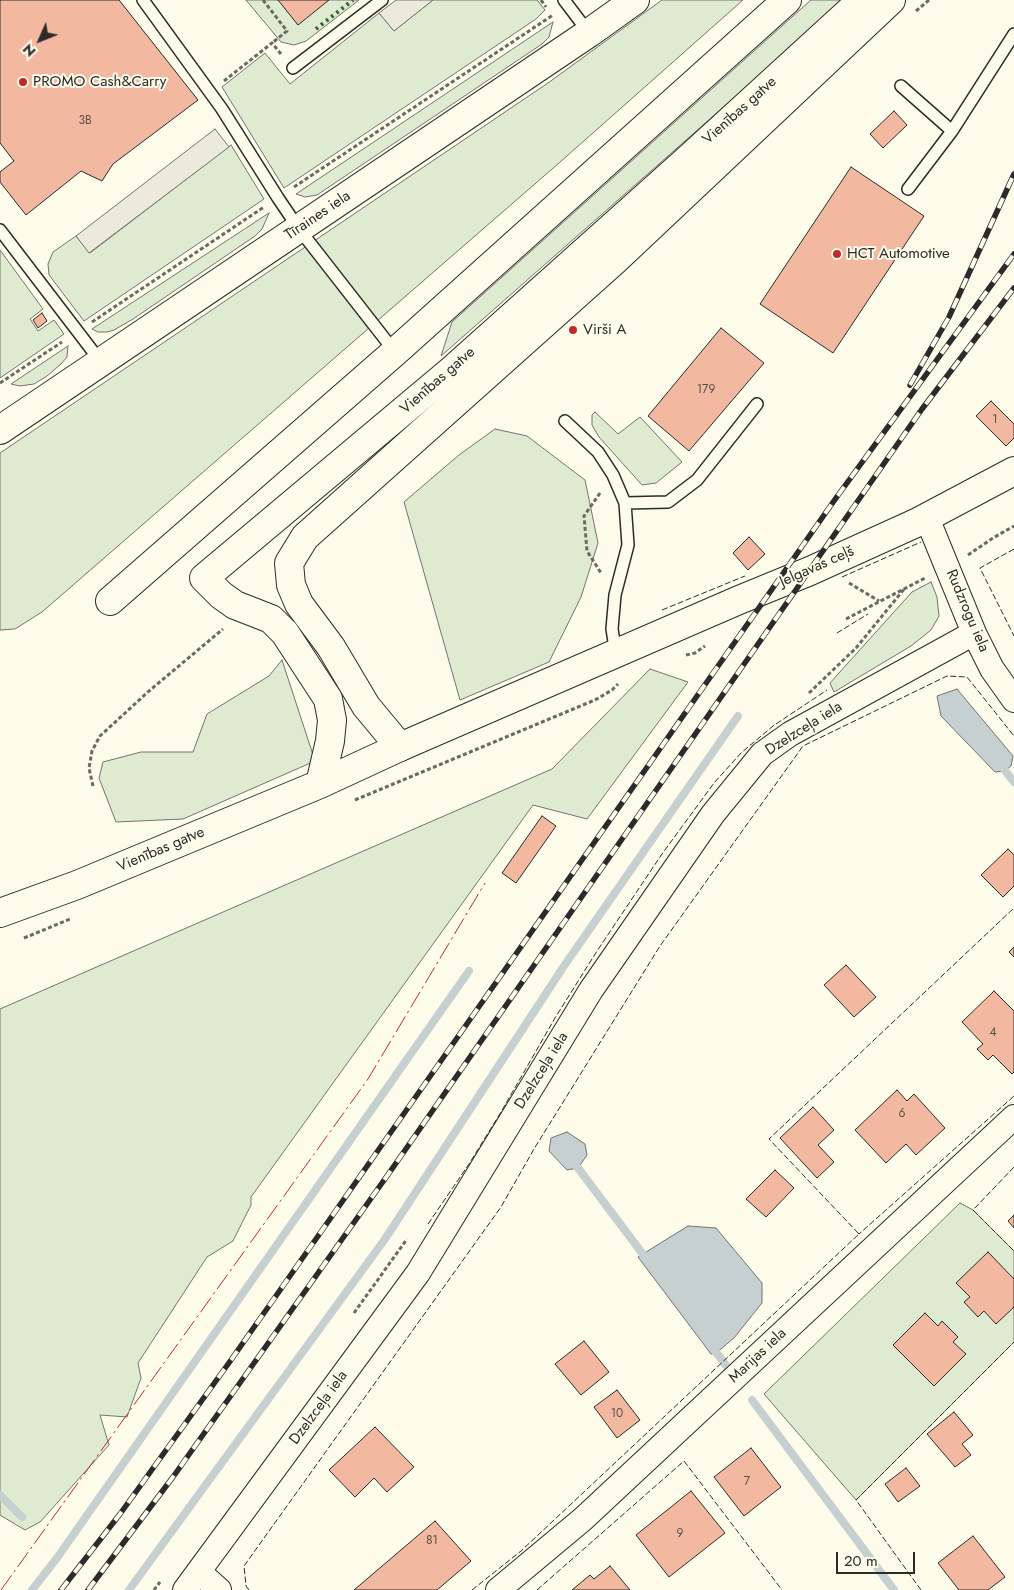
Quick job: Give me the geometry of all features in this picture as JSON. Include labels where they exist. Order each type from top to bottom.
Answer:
[{"type":"main road","name":"Tīraines iela","points":[[3,422],[101,362],[589,33],[635,0]]},
{"type":"main road","points":[[110,601],[395,352],[787,0]]},
{"type":"main road","name":"Vienības gatve","points":[[320,784],[330,741],[332,720],[328,699],[285,633],[271,619],[235,605],[220,594],[204,578],[452,370],[687,160],[862,0]]},
{"type":"main road","name":"Vienības gatve","points":[[400,747],[366,706],[331,647],[299,604],[291,585],[289,563],[304,537],[614,261],[891,0]]},
{"type":"main road","name":"Jelgavas ceļš","points":[[616,654],[810,571],[927,518],[1014,471]]},
{"type":"main road","name":"Vienības gatve","points":[[1,913],[129,864],[320,784],[400,747],[616,654]]},
{"type":"street","name":"Rudzrogu iela","points":[[927,518],[974,633],[992,669],[1014,700]]},
{"type":"street","name":"Dzelzceļa iela","points":[[192,1581],[418,1273],[591,990],[713,814],[762,754],[790,734],[974,633]]},
{"type":"street","name":"Marijas iela","points":[[498,1590],[590,1512],[1014,1117]]},
{"type":"street","points":[[192,1581],[219,1590]]},
{"type":"lane","points":[[142,0],[210,92],[299,229],[395,352]]},
{"type":"lane","points":[[293,68],[382,0]]},
{"type":"lane","points":[[564,0],[589,33]]},
{"type":"lane","points":[[908,189],[952,131],[1014,34]]},
{"type":"lane","points":[[901,86],[952,131]]},
{"type":"lane","points":[[0,230],[101,362]]},
{"type":"lane","points":[[625,503],[668,502],[697,480],[757,404]]},
{"type":"lane","points":[[565,422],[598,452],[613,475],[625,503],[628,545],[615,595],[612,629],[616,654]]},
{"type":"path","points":[[210,92],[287,31],[263,0]]},
{"type":"path","points":[[272,43],[293,68]]},
{"type":"path","points":[[613,475],[584,516],[587,551],[615,595]]},
{"type":"path","points":[[947,566],[969,555],[1014,526]]},
{"type":"path","points":[[846,618],[905,588]]},
{"type":"green space","points":[[246,0],[359,0],[306,41],[294,45],[281,42]]},
{"type":"green space","points":[[433,0],[537,0],[545,10],[536,19],[284,188],[222,87],[265,53],[290,84],[379,13],[394,31]]},
{"type":"green space","points":[[662,0],[743,0],[559,163],[42,612],[15,629],[0,630],[0,453],[548,83]]},
{"type":"green space","points":[[811,0],[845,0],[441,356],[452,322]]},
{"type":"green space","points":[[553,22],[549,37],[542,44],[317,195],[305,197],[296,194]]},
{"type":"green space","points":[[231,145],[264,199],[84,321],[49,275],[48,264],[53,252],[76,236],[90,253]]},
{"type":"green space","points":[[269,213],[262,229],[255,236],[133,319],[107,332],[98,332],[92,329]]},
{"type":"green space","points":[[0,250],[43,309],[30,319],[38,331],[54,320],[64,334],[0,378]]},
{"type":"green space","points":[[68,346],[67,357],[47,376],[34,384],[20,386],[11,384]]},
{"type":"green space","points":[[595,412],[618,434],[640,417],[682,462],[656,483],[642,485],[599,437],[592,425],[592,415]]},
{"type":"green space","points":[[495,429],[527,436],[585,480],[598,543],[581,597],[549,662],[460,700],[404,502],[459,455]]},
{"type":"green space","points":[[931,582],[937,597],[939,616],[931,630],[911,646],[834,692],[830,683],[912,592]]},
{"type":"green space","points":[[282,660],[315,761],[183,819],[116,822],[99,778],[103,762],[141,752],[193,752],[207,714],[269,676]]},
{"type":"green space","points":[[650,669],[688,682],[587,819],[533,805],[251,1197],[251,1205],[233,1241],[207,1257],[138,1363],[141,1378],[127,1417],[100,1415],[109,1445],[40,1522],[25,1530],[0,1515],[0,1009],[552,769]]},
{"type":"green space","points":[[960,1203],[973,1210],[1014,1251],[1014,1342],[856,1500],[764,1394]]},
{"type":"shaded area","points":[[396,0],[433,0],[394,31],[379,13]]},
{"type":"shaded area","points":[[215,129],[229,147],[89,253],[76,236]]},
{"type":"shaded area","points":[[957,689],[1013,756],[1011,766],[1005,771],[995,772],[941,716],[937,696]]},
{"type":"shaded area","points":[[567,1132],[585,1144],[587,1155],[578,1168],[567,1170],[549,1151],[551,1138]]},
{"type":"shaded area","points":[[688,1226],[716,1228],[762,1283],[762,1303],[734,1338],[716,1353],[711,1354],[638,1257]]},
{"type":"building","points":[[0,0],[119,0],[198,100],[113,164],[102,181],[81,171],[26,215],[0,182],[0,172],[14,161],[0,143]]},
{"type":"building","points":[[278,0],[329,0],[298,25]]},
{"type":"building","points":[[894,111],[907,125],[883,148],[870,134]]},
{"type":"building","points":[[851,167],[924,216],[833,353],[760,304]]},
{"type":"building","points":[[42,313],[47,321],[38,328],[33,320]]},
{"type":"building","points":[[721,328],[764,363],[689,451],[648,416]]},
{"type":"building","points":[[991,401],[1014,424],[1014,438],[1006,446],[976,416]]},
{"type":"building","points":[[749,537],[765,554],[748,570],[733,553]]},
{"type":"building","points":[[542,816],[556,826],[516,883],[502,873]]},
{"type":"building","points":[[1008,849],[1014,855],[1014,886],[1003,897],[981,875]]},
{"type":"building","points":[[1014,947],[1014,957],[1009,952]]},
{"type":"building","points":[[846,965],[876,997],[854,1017],[824,985]]},
{"type":"building","points":[[994,991],[1014,1011],[1014,1072],[1012,1074],[993,1055],[988,1060],[977,1049],[983,1044],[962,1022]]},
{"type":"building","points":[[897,1090],[907,1101],[914,1094],[945,1128],[916,1155],[906,1144],[886,1163],[855,1130]]},
{"type":"building","points":[[813,1107],[834,1130],[818,1145],[834,1162],[817,1178],[780,1138]]},
{"type":"building","points":[[775,1170],[794,1188],[766,1217],[746,1199]]},
{"type":"building","points":[[1014,1215],[1014,1228],[1008,1221]]},
{"type":"building","points":[[988,1252],[1014,1279],[1014,1307],[996,1324],[984,1311],[978,1317],[964,1302],[970,1297],[956,1283]]},
{"type":"building","points":[[925,1313],[938,1326],[942,1321],[958,1337],[953,1342],[966,1354],[934,1386],[893,1345]]},
{"type":"building","points":[[584,1341],[609,1372],[581,1395],[555,1364]]},
{"type":"building","points":[[617,1390],[640,1420],[617,1438],[594,1407]]},
{"type":"building","points":[[954,1412],[973,1435],[962,1444],[971,1455],[955,1467],[927,1434]]},
{"type":"building","points":[[375,1427],[414,1467],[387,1492],[374,1478],[355,1497],[329,1470]]},
{"type":"building","points":[[751,1448],[781,1487],[744,1516],[714,1477]]},
{"type":"building","points":[[906,1468],[920,1486],[898,1502],[885,1484]]},
{"type":"building","points":[[691,1491],[725,1533],[669,1577],[636,1535]]},
{"type":"building","points":[[435,1521],[471,1561],[437,1590],[354,1590]]},
{"type":"building","points":[[973,1536],[1005,1577],[988,1590],[959,1590],[938,1563]]},
{"type":"building","points":[[610,1566],[630,1590],[572,1590],[590,1575],[594,1579]]},
{"type":"waterway","points":[[129,1590],[385,1239],[564,966],[738,716]]},
{"type":"waterway","points":[[999,763],[1014,782]]},
{"type":"waterway","points":[[32,1590],[57,1558],[469,971]]},
{"type":"waterway","points":[[572,1160],[648,1261]]},
{"type":"waterway","points":[[710,1344],[728,1368]]},
{"type":"waterway","points":[[752,1400],[894,1590]]},
{"type":"waterway","points":[[0,1495],[22,1517]]},
{"type":"railway","points":[[910,385],[949,317],[1014,174]]},
{"type":"railway","points":[[61,1590],[120,1514],[231,1360],[836,498],[1014,254]]},
{"type":"railway","points":[[88,1590],[173,1477],[387,1176],[922,409],[1014,288]]},
{"type":"hedge","points":[[316,29],[353,0]]},
{"type":"fence","points":[[842,577],[921,542]]},
{"type":"fence","points":[[1014,549],[980,568],[1014,636]]},
{"type":"fence","points":[[662,610],[745,576]]},
{"type":"fence","points":[[837,633],[868,614]]},
{"type":"fence","points":[[249,1590],[246,1586],[244,1566],[501,1207],[534,1149],[660,946],[803,746],[947,676],[967,677],[1014,736]]},
{"type":"fence","points":[[428,1224],[469,1164],[597,951],[662,854],[714,783],[741,753],[773,726],[827,690]]},
{"type":"fence","points":[[472,1590],[521,1551],[859,1234],[769,1139],[1014,908]]},
{"type":"fence","points":[[857,1232],[859,1234],[1014,1096]]},
{"type":"fence","points":[[1014,1167],[973,1210],[1014,1251]]},
{"type":"fence","points":[[921,1590],[856,1500],[1014,1342]]},
{"type":"fence","points":[[537,1590],[684,1461],[782,1590]]},
{"type":"power","points":[[1,1590],[368,1079],[485,883]]},
{"type":"place","name":"PROMO Cash&Carry","points":[[23,82]]},
{"type":"place","name":"HCT Automotive","points":[[837,254]]},
{"type":"place","name":"Virši A","points":[[573,330]]}]
